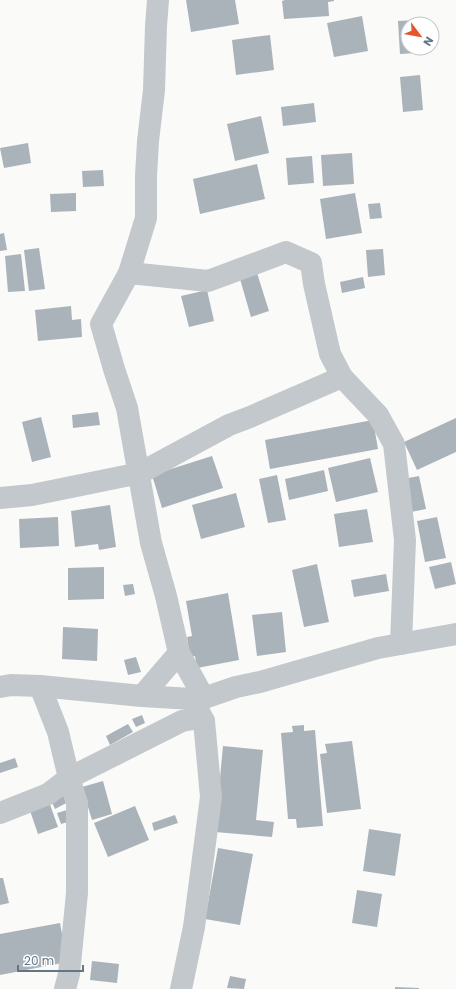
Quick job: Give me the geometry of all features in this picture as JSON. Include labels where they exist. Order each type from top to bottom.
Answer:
[{"type":"street","points":[[158,0],[154,90],[148,141],[146,176],[146,218],[129,273],[101,324],[127,408],[140,473],[151,543],[166,596],[179,653],[198,698],[204,721],[211,797],[194,927],[182,989]]},
{"type":"street","points":[[129,273],[208,280],[286,252],[311,263],[314,284],[330,354],[342,377],[378,415],[394,444],[405,540],[401,644]]},
{"type":"street","points":[[0,498],[32,495],[140,473],[229,425],[342,377]]},
{"type":"street","points":[[0,687],[11,685],[40,686],[142,696],[198,698],[378,648],[456,634]]},
{"type":"street","points":[[142,696],[179,653]]},
{"type":"street","points":[[40,686],[58,732],[69,778],[77,803],[77,893],[69,974],[65,989]]},
{"type":"street","points":[[0,814],[48,794],[69,778],[182,721],[193,719],[204,721]]},
{"type":"building","points":[[186,0],[235,0],[239,24],[191,32]]},
{"type":"building","points":[[282,1],[334,1],[328,2],[329,16],[284,19]]},
{"type":"building","points":[[362,16],[368,51],[334,57],[327,23]]},
{"type":"building","points":[[398,21],[400,21],[400,54]]},
{"type":"building","points":[[270,35],[274,70],[236,75],[232,40]]},
{"type":"building","points":[[420,75],[423,110],[403,112],[400,77]]},
{"type":"building","points":[[314,103],[316,122],[283,126],[281,107]]},
{"type":"building","points":[[261,116],[269,153],[235,161],[227,124]]},
{"type":"building","points":[[28,143],[31,163],[4,168],[0,148]]},
{"type":"building","points":[[352,153],[354,184],[323,186],[321,155]]},
{"type":"building","points":[[312,156],[314,183],[288,185],[286,158]]},
{"type":"building","points":[[257,164],[265,199],[200,214],[193,179]]},
{"type":"building","points":[[103,170],[104,186],[83,187],[82,171]]},
{"type":"building","points":[[76,193],[76,211],[51,212],[50,194]]},
{"type":"building","points":[[355,193],[362,233],[326,239],[320,199]]},
{"type":"building","points":[[380,203],[382,218],[370,219],[368,204]]},
{"type":"building","points":[[4,233],[7,250],[0,251],[0,234]]},
{"type":"building","points":[[39,248],[45,289],[29,291],[24,250]]},
{"type":"building","points":[[383,249],[385,275],[368,277],[366,250]]},
{"type":"building","points":[[21,254],[25,291],[8,292],[5,256]]},
{"type":"building","points":[[257,273],[269,311],[251,317],[240,279]]},
{"type":"building","points":[[363,277],[365,288],[342,293],[340,282]]},
{"type":"building","points":[[207,290],[214,321],[189,327],[181,296]]},
{"type":"building","points":[[71,306],[72,320],[81,319],[82,337],[38,341],[35,310]]},
{"type":"building","points":[[98,412],[100,425],[73,428],[72,415]]},
{"type":"building","points":[[41,417],[51,457],[32,462],[22,422]]},
{"type":"building","points":[[456,418],[456,452],[417,470],[404,442]]},
{"type":"building","points":[[373,420],[378,449],[270,469],[265,440]]},
{"type":"building","points":[[212,456],[223,488],[162,508],[152,475]]},
{"type":"building","points":[[370,458],[378,492],[336,502],[328,468]]},
{"type":"building","points":[[324,470],[328,491],[289,500],[285,479]]},
{"type":"building","points":[[277,475],[286,520],[268,523],[259,479]]},
{"type":"building","points":[[419,476],[426,509],[411,512],[403,479]]},
{"type":"building","points":[[236,493],[245,527],[201,539],[192,505]]},
{"type":"building","points":[[110,505],[116,547],[99,550],[98,544],[75,547],[71,511]]},
{"type":"building","points":[[367,509],[373,542],[339,547],[334,514]]},
{"type":"building","points":[[58,517],[59,546],[20,548],[19,519]]},
{"type":"building","points":[[437,517],[446,558],[425,562],[417,521]]},
{"type":"building","points":[[451,562],[456,584],[435,589],[429,567]]},
{"type":"building","points":[[317,564],[329,622],[304,627],[292,570]]},
{"type":"building","points":[[104,567],[104,599],[68,600],[68,568]]},
{"type":"building","points":[[386,574],[389,591],[354,597],[351,580]]},
{"type":"building","points":[[133,584],[135,594],[125,596],[123,585]]},
{"type":"building","points":[[228,593],[239,660],[197,668],[195,656],[190,657],[187,637],[192,636],[186,601]]},
{"type":"building","points":[[282,612],[286,652],[257,656],[252,615]]},
{"type":"building","points":[[63,627],[98,629],[97,661],[62,659]]},
{"type":"building","points":[[136,657],[141,672],[128,675],[124,660]]},
{"type":"building","points":[[142,715],[145,723],[136,727],[132,719]]},
{"type":"building","points":[[128,724],[133,732],[110,745],[106,736]]},
{"type":"building","points":[[304,725],[304,731],[315,730],[323,826],[297,828],[296,819],[288,819],[281,733],[293,732],[292,726]]},
{"type":"building","points":[[352,741],[361,809],[327,813],[320,754],[327,753],[325,744]]},
{"type":"building","points":[[223,746],[263,750],[256,820],[274,822],[272,837],[215,832]]},
{"type":"building","points":[[15,758],[18,767],[0,773],[0,763]]},
{"type":"building","points":[[103,781],[112,814],[92,820],[82,787]]},
{"type":"building","points":[[65,790],[70,801],[55,809],[50,798]]},
{"type":"building","points":[[48,799],[58,827],[38,834],[28,805]]},
{"type":"building","points":[[135,806],[149,840],[108,857],[94,823]]},
{"type":"building","points":[[67,810],[71,821],[61,824],[57,813]]},
{"type":"building","points":[[175,815],[178,823],[154,831],[152,823]]},
{"type":"building","points":[[369,829],[401,834],[395,876],[363,871]]},
{"type":"building","points":[[218,848],[253,854],[240,925],[205,919]]},
{"type":"building","points":[[0,878],[3,878],[9,903],[0,905]]},
{"type":"building","points":[[357,890],[382,894],[377,927],[352,923]]},
{"type":"building","points":[[60,923],[67,962],[0,975],[0,934]]},
{"type":"building","points":[[92,961],[119,964],[117,983],[90,980]]},
{"type":"building","points":[[230,976],[246,979],[244,989],[227,988]]},
{"type":"building","points":[[395,987],[419,988],[419,989],[395,989]]}]
